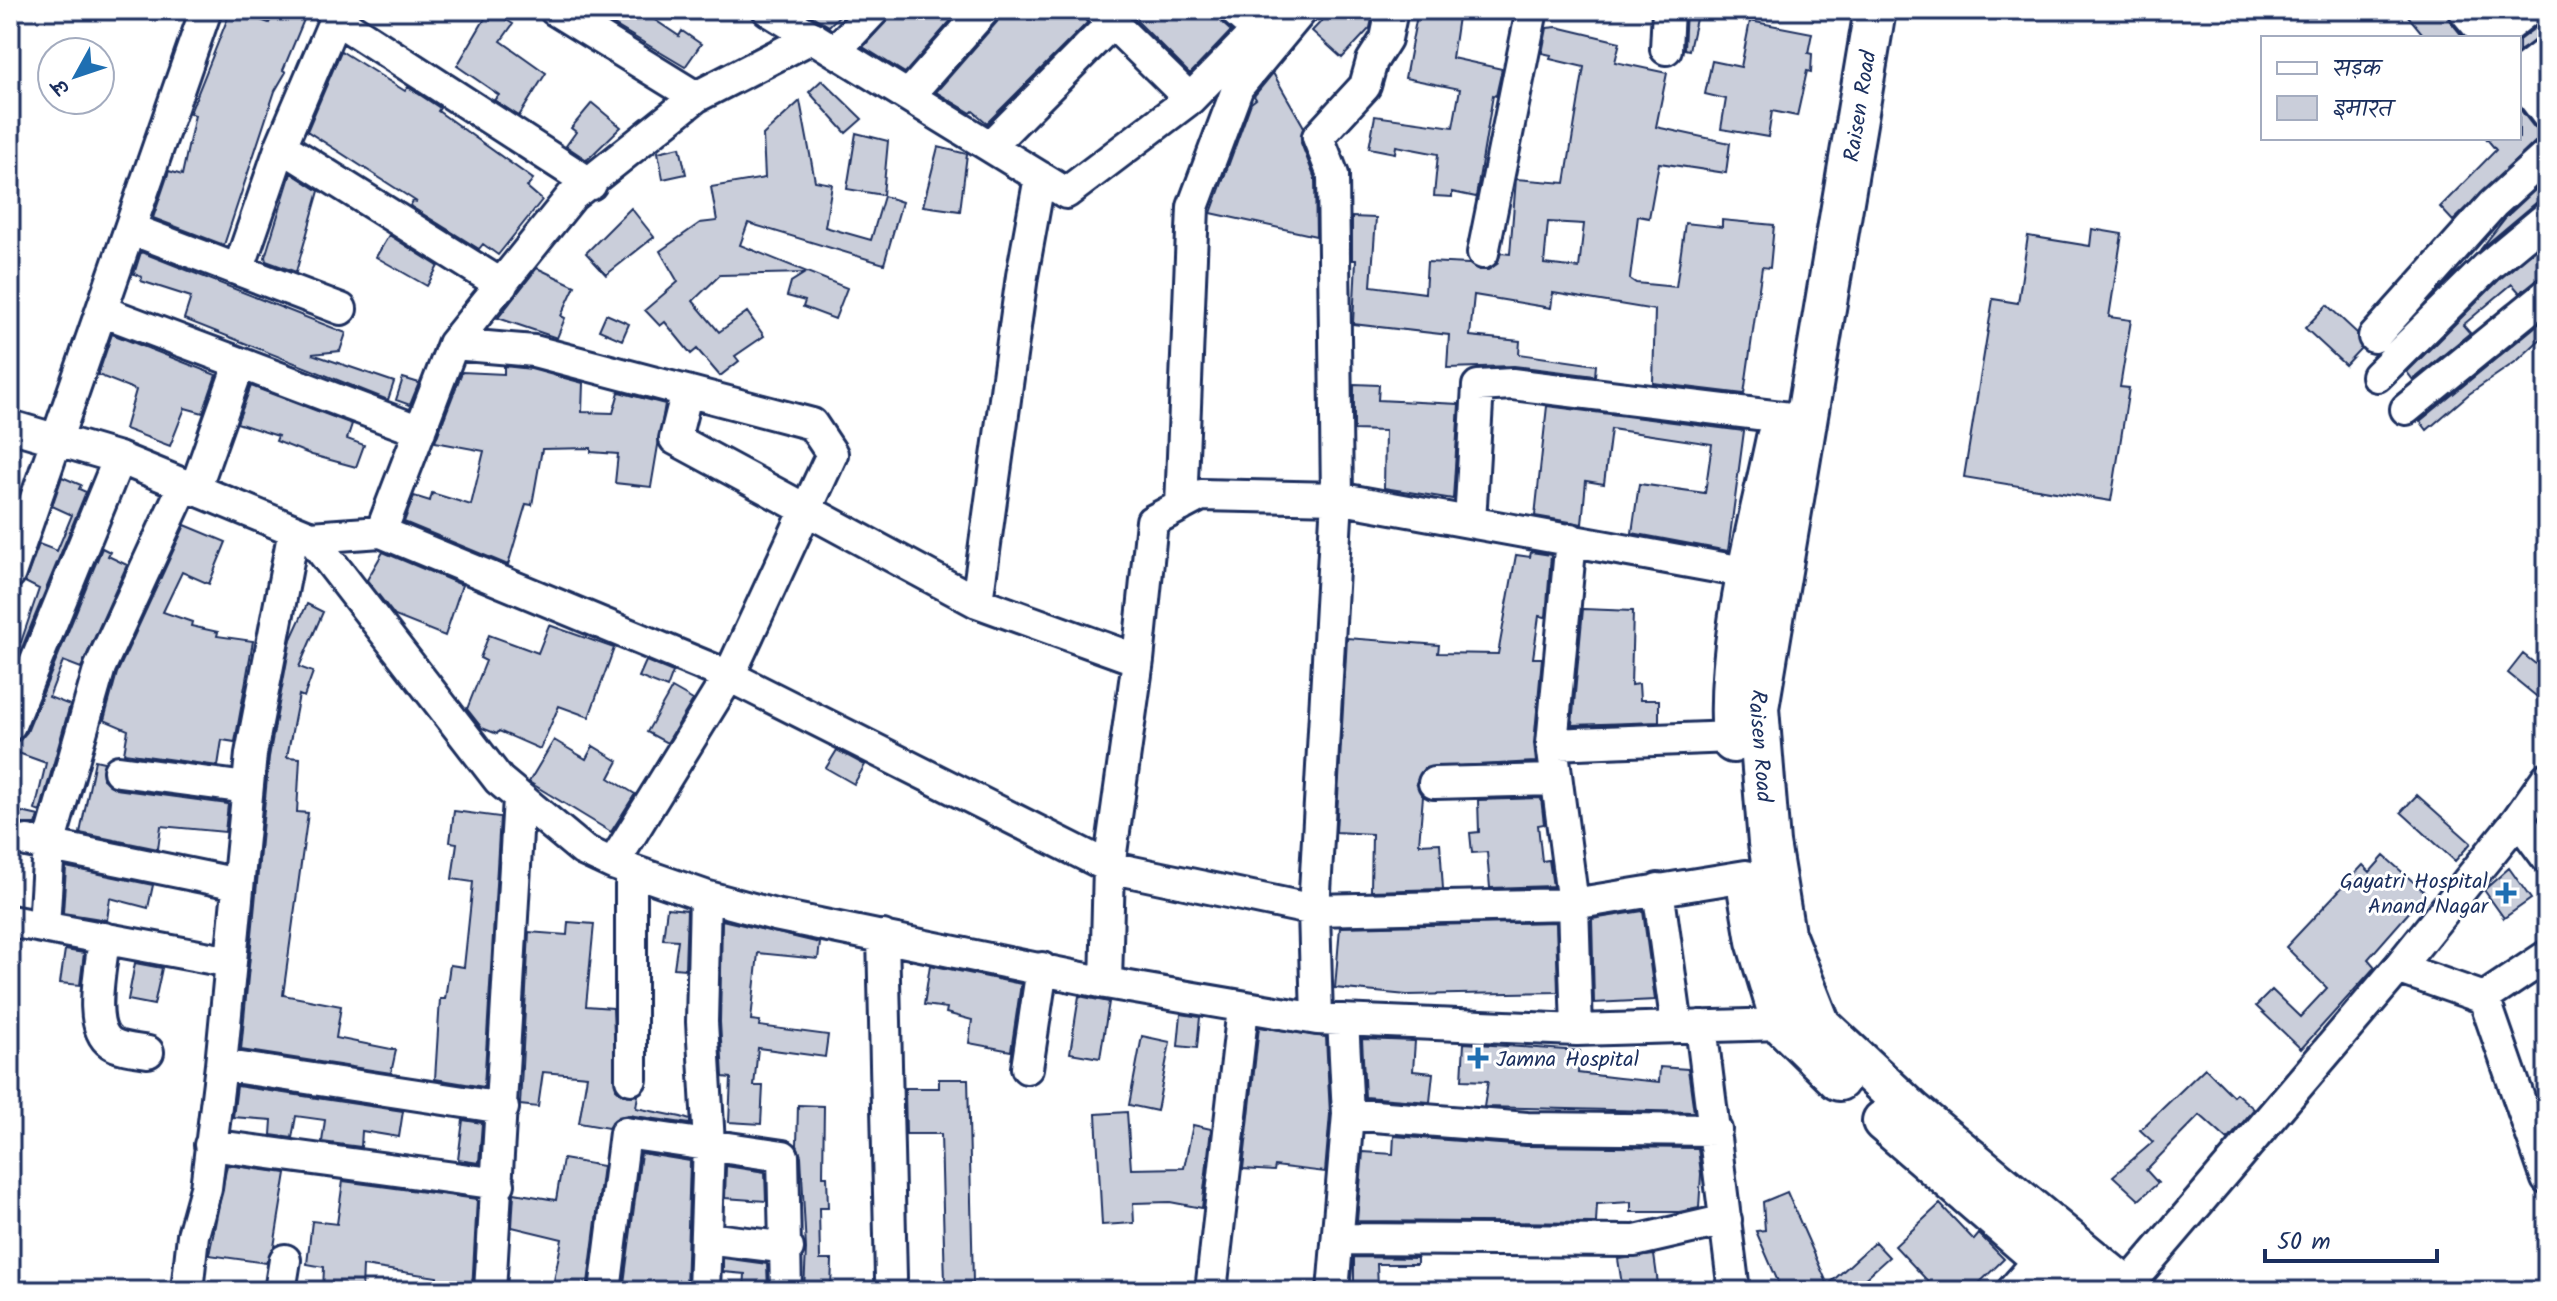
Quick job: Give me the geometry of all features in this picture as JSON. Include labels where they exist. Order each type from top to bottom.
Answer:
[{"type":"main road","name":"Raisen Road","points":[[1794,418],[1847,10]]},
{"type":"main road","name":"Raisen Road","points":[[1875,10],[1764,576],[1730,707],[1746,876],[1757,941],[1799,1020],[1820,1025],[1913,1112],[2051,1247],[2080,1291]]},
{"type":"main road","name":"Raisen Road","points":[[1764,576],[1758,708],[1769,843],[1799,1020]]},
{"type":"main road","name":"Raisen Road","points":[[2051,1247],[2127,1290]]},
{"type":"street","points":[[10,573],[206,10]]},
{"type":"street","points":[[555,10],[696,97]]},
{"type":"street","points":[[768,10],[1066,193],[1190,99],[1268,21],[1234,10]]},
{"type":"street","points":[[381,532],[453,344],[572,196],[591,184],[696,97],[824,44],[874,10]]},
{"type":"street","points":[[908,96],[984,10]]},
{"type":"street","points":[[1181,506],[1193,207],[1238,87],[1302,10]]},
{"type":"street","points":[[1333,1291],[1348,1114],[1314,910],[1337,498],[1333,175],[1318,137],[1365,86],[1372,61],[1386,39],[1392,10]]},
{"type":"street","points":[[1483,253],[1532,10]]},
{"type":"street","points":[[1666,49],[1668,10]]},
{"type":"street","points":[[2464,10],[2488,36]]},
{"type":"street","points":[[2493,36],[2528,10]]},
{"type":"street","points":[[239,268],[281,146],[338,14],[591,184]]},
{"type":"street","points":[[990,146],[1106,16],[1190,99]]},
{"type":"street","points":[[2521,74],[2547,52]]},
{"type":"street","points":[[2521,79],[2547,115]]},
{"type":"street","points":[[281,146],[502,285]]},
{"type":"street","points":[[2374,337],[2493,204],[2547,155]]},
{"type":"street","points":[[977,602],[1022,276],[1040,177]]},
{"type":"street","points":[[2377,376],[2488,266],[2547,217]]},
{"type":"street","points":[[131,229],[341,309]]},
{"type":"street","points":[[2406,409],[2547,294]]},
{"type":"street","points":[[102,311],[420,431]]},
{"type":"street","points":[[453,344],[534,351],[812,424],[832,454],[729,676],[622,867],[631,1079]]},
{"type":"street","points":[[44,927],[38,843],[100,667],[190,487],[239,365]]},
{"type":"street","points":[[1470,522],[1478,386],[1512,384],[1794,418]]},
{"type":"street","points":[[687,391],[675,439],[809,508],[977,602],[1138,660]]},
{"type":"street","points":[[10,426],[119,458],[302,534],[381,532],[729,676],[1109,867],[1314,910],[1573,904],[1746,876]]},
{"type":"street","points":[[10,725],[119,458]]},
{"type":"street","points":[[1106,983],[1109,867],[1138,660],[1152,521],[1201,495],[1337,498],[1764,576]]},
{"type":"street","points":[[187,1291],[221,1065],[247,788],[302,534]]},
{"type":"street","points":[[302,534],[499,780],[519,798],[583,850],[705,896],[775,915],[1106,983],[1243,1008],[1330,1019],[1577,1030],[1799,1020]]},
{"type":"street","points":[[1571,539],[1552,744],[1573,904],[1577,1030]]},
{"type":"street","points":[[1552,744],[1733,737]]},
{"type":"street","points":[[119,771],[247,788]]},
{"type":"street","points":[[2127,1290],[2398,968],[2518,819],[2547,778]]},
{"type":"street","points":[[1434,783],[1555,780]]},
{"type":"street","points":[[490,1291],[499,1184],[519,798]]},
{"type":"street","points":[[2518,819],[2547,858]]},
{"type":"street","points":[[38,843],[238,884]]},
{"type":"street","points":[[1658,889],[1716,1130],[1734,1291]]},
{"type":"street","points":[[704,1291],[709,1144],[702,1022],[705,896]]},
{"type":"street","points":[[10,921],[231,962]]},
{"type":"street","points":[[883,936],[891,1278]]},
{"type":"street","points":[[104,938],[96,1020],[101,1033],[112,1044],[148,1052]]},
{"type":"street","points":[[2484,998],[2547,956]]},
{"type":"street","points":[[1027,1068],[1042,968]]},
{"type":"street","points":[[2398,968],[2484,998]]},
{"type":"street","points":[[2484,998],[2547,1179]]},
{"type":"street","points":[[1211,1291],[1243,1008]]},
{"type":"street","points":[[221,1065],[503,1108]]},
{"type":"street","points":[[1348,1114],[1527,1128],[1716,1130]]},
{"type":"street","points":[[605,1291],[625,1133],[783,1156],[788,1248],[786,1291]]},
{"type":"street","points":[[210,1145],[499,1184]]},
{"type":"street","points":[[1339,1239],[1635,1241],[1726,1220]]},
{"type":"street","points":[[706,1238],[788,1248]]},
{"type":"street","points":[[2012,1291],[2051,1247]]},
{"type":"street","points":[[280,1291],[285,1260]]},
{"type":"building","points":[[231,10],[269,23],[275,10],[308,10],[283,70],[286,72],[275,91],[224,245],[153,218],[169,171],[182,175],[195,115],[190,113]]},
{"type":"building","points":[[490,10],[513,24],[501,41],[546,73],[519,116],[494,100],[499,95],[457,66]]},
{"type":"building","points":[[589,10],[640,10],[679,36],[682,31],[701,44],[685,67]]},
{"type":"building","points":[[802,10],[845,10],[829,26]]},
{"type":"building","points":[[896,10],[960,10],[905,73],[863,47]]},
{"type":"building","points":[[1002,10],[1082,10],[1087,23],[987,123],[973,111],[971,113],[936,92],[997,22]]},
{"type":"building","points":[[1126,10],[1216,10],[1222,23],[1231,31],[1190,74]]},
{"type":"building","points":[[1332,10],[1374,10],[1370,28],[1342,58],[1312,31]]},
{"type":"building","points":[[1418,10],[1459,10],[1452,58],[1502,69],[1496,96],[1493,95],[1476,197],[1452,192],[1452,197],[1434,196],[1438,154],[1396,146],[1395,153],[1369,148],[1375,116],[1453,127],[1460,89],[1405,78]]},
{"type":"building","points":[[1686,10],[1698,10],[1689,50],[1684,49]]},
{"type":"building","points":[[2403,10],[2446,10],[2450,21],[2462,36],[2424,36]]},
{"type":"building","points":[[2547,10],[2547,34],[2521,50],[2521,38],[2540,24]]},
{"type":"building","points":[[1750,21],[1812,33],[1808,53],[1812,54],[1811,72],[1807,71],[1797,116],[1772,111],[1768,137],[1721,129],[1726,99],[1705,94],[1712,61],[1741,67]]},
{"type":"building","points":[[1557,27],[1620,42],[1615,62],[1667,73],[1656,127],[1730,143],[1726,173],[1659,163],[1649,218],[1638,216],[1630,279],[1636,283],[1676,287],[1685,223],[1722,227],[1722,220],[1774,225],[1770,268],[1762,267],[1744,394],[1653,383],[1655,310],[1553,293],[1551,308],[1474,295],[1470,336],[1520,341],[1519,354],[1596,365],[1595,376],[1514,366],[1447,368],[1449,335],[1353,324],[1356,260],[1352,260],[1352,217],[1376,218],[1371,286],[1425,293],[1427,262],[1469,264],[1479,270],[1488,270],[1497,264],[1501,253],[1510,254],[1516,179],[1565,183],[1584,67],[1550,59],[1551,55],[1542,53],[1547,28]],"holes":[[[1548,222],[1584,224],[1579,268],[1544,264]]]},
{"type":"building","points":[[341,51],[405,91],[408,87],[440,108],[438,111],[533,179],[527,187],[542,200],[498,255],[483,244],[479,249],[410,206],[413,201],[417,202],[307,131]]},
{"type":"building","points":[[1273,73],[1304,127],[1301,143],[1315,179],[1316,236],[1211,213],[1251,103],[1256,99],[1254,96]]},
{"type":"building","points":[[822,80],[862,119],[846,133],[809,92]]},
{"type":"building","points":[[800,101],[815,181],[832,184],[825,227],[871,240],[884,196],[902,202],[884,264],[748,223],[740,245],[847,288],[835,319],[803,307],[805,301],[787,296],[791,282],[805,273],[720,275],[693,301],[719,332],[747,312],[764,336],[735,356],[739,361],[720,376],[697,349],[691,354],[665,322],[660,326],[645,310],[678,282],[660,251],[700,223],[717,221],[711,187],[765,178],[763,135]]},
{"type":"building","points":[[592,103],[621,127],[587,160],[566,146],[576,132],[571,128]]},
{"type":"building","points":[[2521,111],[2533,126],[2547,133],[2547,138],[2535,142],[2453,221],[2440,207],[2496,150],[2488,140],[2521,140]]},
{"type":"building","points":[[856,133],[888,141],[883,195],[847,189]]},
{"type":"building","points":[[680,147],[686,174],[663,179],[658,152]]},
{"type":"building","points":[[938,147],[967,154],[960,211],[923,206]]},
{"type":"building","points":[[291,173],[319,191],[296,272],[266,261],[265,257]]},
{"type":"building","points":[[2547,179],[2547,199],[2536,203],[2480,250],[2506,217]]},
{"type":"building","points":[[631,208],[654,237],[606,275],[586,253]]},
{"type":"building","points":[[2092,229],[2122,234],[2109,317],[2131,320],[2120,387],[2129,388],[2111,501],[1964,477],[1993,299],[2018,303],[2028,236],[2090,246]]},
{"type":"building","points":[[389,235],[438,266],[427,286],[376,257]]},
{"type":"building","points":[[2547,240],[2547,276],[2536,280],[2520,293],[2512,284],[2463,325],[2470,333],[2413,380],[2407,372],[2500,279]]},
{"type":"building","points":[[141,252],[346,333],[340,351],[312,354],[394,382],[388,400],[184,319],[191,297],[141,281],[142,277],[134,274]]},
{"type":"building","points":[[537,268],[575,286],[561,316],[565,318],[557,338],[498,318]]},
{"type":"building","points":[[2327,305],[2357,333],[2361,348],[2345,365],[2305,328]]},
{"type":"building","points":[[606,314],[629,324],[622,340],[599,330]]},
{"type":"building","points":[[2547,317],[2547,333],[2518,360],[2469,394],[2427,430],[2420,421]]},
{"type":"building","points":[[112,334],[216,375],[203,413],[185,408],[170,446],[125,429],[136,390],[98,375]]},
{"type":"building","points":[[504,366],[531,369],[583,383],[582,412],[613,413],[619,392],[665,404],[651,487],[615,483],[618,454],[591,452],[591,448],[542,449],[532,505],[526,504],[508,565],[404,522],[414,496],[430,501],[432,493],[471,505],[484,451],[435,442],[462,372],[504,374]]},
{"type":"building","points":[[403,378],[419,383],[410,405],[396,400]]},
{"type":"building","points":[[1354,384],[1379,385],[1378,400],[1459,404],[1453,499],[1384,488],[1385,431],[1354,430]]},
{"type":"building","points":[[251,386],[352,424],[347,439],[364,445],[356,467],[312,455],[276,441],[278,436],[237,423]]},
{"type":"building","points":[[1547,406],[1744,431],[1728,551],[1632,533],[1639,484],[1705,493],[1712,444],[1611,429],[1604,484],[1586,481],[1582,524],[1535,516]]},
{"type":"building","points":[[62,477],[81,485],[79,489],[86,492],[10,677],[10,660],[18,641],[21,642],[39,589],[25,582],[39,544],[57,551],[72,515],[52,506]]},
{"type":"building","points":[[185,525],[226,542],[209,584],[182,572],[163,612],[192,622],[191,626],[218,632],[217,636],[253,641],[235,742],[222,740],[218,766],[124,753],[128,730],[104,720],[117,673]]},
{"type":"building","points":[[102,548],[110,552],[108,556],[127,565],[81,668],[63,661],[49,697],[70,705],[40,812],[35,810],[46,763],[10,750],[10,743],[20,740],[27,732]]},
{"type":"building","points":[[383,552],[462,585],[445,636],[395,616],[367,580]]},
{"type":"building","points":[[1531,552],[1551,555],[1546,617],[1539,616],[1533,658],[1542,658],[1534,743],[1536,762],[1424,768],[1416,783],[1423,796],[1419,844],[1440,843],[1443,889],[1371,891],[1372,834],[1336,832],[1347,638],[1439,645],[1438,653],[1498,654],[1516,555],[1530,557]]},
{"type":"building","points":[[307,604],[323,612],[299,667],[313,672],[304,697],[299,695],[287,757],[300,758],[297,812],[308,813],[283,995],[341,1006],[336,1038],[396,1050],[391,1073],[241,1050],[269,757],[291,639]]},
{"type":"building","points":[[1583,609],[1633,611],[1631,685],[1639,684],[1640,700],[1659,700],[1659,722],[1572,725]]},
{"type":"building","points":[[549,625],[614,648],[589,717],[559,706],[540,749],[499,731],[497,734],[482,728],[467,709],[486,661],[480,658],[489,635],[538,653]]},
{"type":"building","points":[[2523,654],[2547,673],[2547,705],[2508,673]]},
{"type":"building","points":[[646,661],[673,672],[667,688],[639,677]]},
{"type":"building","points":[[672,688],[693,700],[667,743],[647,732]]},
{"type":"building","points":[[554,740],[586,759],[593,746],[618,761],[609,778],[635,794],[611,832],[529,782]]},
{"type":"building","points":[[837,750],[865,765],[854,784],[826,768]]},
{"type":"building","points":[[95,760],[104,762],[103,779],[116,789],[228,804],[225,832],[161,826],[158,849],[80,833]]},
{"type":"building","points":[[2417,795],[2471,843],[2455,861],[2401,812]]},
{"type":"building","points":[[1541,798],[1544,824],[1538,825],[1542,861],[1549,860],[1553,886],[1490,888],[1487,852],[1472,853],[1470,833],[1479,832],[1478,800]]},
{"type":"building","points":[[17,811],[39,816],[36,824],[22,824],[14,829]]},
{"type":"building","points":[[454,811],[500,817],[484,1087],[435,1079],[440,999],[445,999],[450,965],[464,967],[473,882],[452,879],[457,843],[450,842]]},
{"type":"building","points":[[2384,856],[2426,893],[2368,959],[2375,967],[2301,1049],[2256,1006],[2272,990],[2300,1017],[2327,988],[2286,947],[2363,865],[2370,872]]},
{"type":"building","points":[[66,867],[153,885],[148,908],[110,898],[107,920],[63,913]]},
{"type":"building","points":[[2509,868],[2531,899],[2504,918],[2484,890]]},
{"type":"building","points":[[667,908],[687,910],[685,969],[674,968],[678,940],[663,939]]},
{"type":"building","points":[[1643,911],[1655,1000],[1594,1003],[1592,919]]},
{"type":"building","points":[[722,920],[820,943],[818,959],[758,953],[751,1020],[760,1021],[759,1026],[828,1035],[825,1057],[758,1048],[754,1086],[763,1086],[761,1124],[729,1122],[731,1078],[723,1077],[720,1022]]},
{"type":"building","points":[[568,922],[594,924],[586,1006],[613,1008],[616,1089],[623,1095],[638,1095],[636,1108],[681,1117],[690,1120],[690,1124],[628,1115],[618,1117],[608,1128],[579,1123],[587,1076],[543,1072],[538,1107],[520,1105],[529,932],[567,935]]},
{"type":"building","points":[[1556,922],[1558,992],[1407,995],[1335,988],[1340,927]]},
{"type":"building","points":[[65,950],[84,953],[80,985],[60,983]]},
{"type":"building","points":[[135,963],[162,968],[154,1005],[128,1000]]},
{"type":"building","points":[[930,965],[1021,984],[1011,1051],[969,1043],[972,1020],[946,1013],[947,1008],[924,1005]]},
{"type":"building","points":[[1079,996],[1109,1002],[1100,1058],[1070,1053]]},
{"type":"building","points":[[1181,1014],[1200,1017],[1197,1048],[1178,1046]]},
{"type":"building","points":[[1259,1027],[1326,1037],[1330,1114],[1325,1172],[1275,1166],[1274,1171],[1243,1169]]},
{"type":"building","points":[[1142,1036],[1170,1042],[1157,1111],[1129,1105]]},
{"type":"building","points":[[1362,1039],[1415,1041],[1413,1071],[1433,1073],[1430,1102],[1365,1097]]},
{"type":"building","points":[[1464,1043],[1580,1051],[1578,1073],[1619,1078],[1659,1082],[1660,1067],[1688,1069],[1694,1112],[1484,1107],[1488,1081],[1462,1080]]},
{"type":"building","points":[[2205,1068],[2233,1096],[2236,1093],[2254,1109],[2228,1140],[2200,1115],[2146,1170],[2158,1183],[2139,1200],[2113,1176],[2153,1142],[2140,1130]]},
{"type":"building","points":[[939,1079],[968,1079],[973,1282],[945,1283],[941,1134],[906,1134],[905,1088],[939,1088]]},
{"type":"building","points":[[237,1086],[403,1111],[399,1137],[362,1131],[361,1147],[322,1142],[325,1120],[296,1116],[292,1138],[271,1135],[272,1120],[233,1117]]},
{"type":"building","points":[[798,1105],[824,1106],[823,1176],[827,1176],[828,1208],[819,1208],[820,1260],[832,1260],[831,1291],[804,1291],[806,1249],[801,1156],[797,1145]]},
{"type":"building","points":[[1127,1112],[1131,1169],[1184,1168],[1193,1125],[1211,1129],[1202,1208],[1170,1202],[1133,1203],[1134,1223],[1102,1225],[1096,1114]]},
{"type":"building","points":[[463,1120],[482,1123],[479,1163],[458,1160]]},
{"type":"building","points":[[1394,1136],[1526,1146],[1698,1148],[1701,1174],[1699,1208],[1679,1212],[1631,1212],[1631,1202],[1597,1204],[1596,1223],[1357,1221],[1363,1152],[1393,1154]]},
{"type":"building","points":[[641,1153],[690,1161],[686,1291],[623,1291]]},
{"type":"building","points":[[563,1159],[603,1166],[587,1291],[552,1291],[562,1239],[512,1227],[514,1193],[556,1200]]},
{"type":"building","points":[[227,1165],[286,1173],[274,1247],[266,1263],[209,1255]]},
{"type":"building","points":[[726,1166],[765,1172],[766,1201],[725,1198]]},
{"type":"building","points":[[343,1181],[477,1199],[472,1291],[435,1291],[437,1277],[363,1266],[362,1291],[323,1290],[324,1267],[307,1264],[312,1221],[337,1224]]},
{"type":"building","points":[[1787,1192],[1828,1285],[1875,1242],[1889,1257],[1851,1291],[1782,1291],[1756,1231],[1765,1230],[1763,1202]]},
{"type":"building","points":[[1940,1204],[1974,1240],[1979,1234],[2004,1259],[1971,1291],[1937,1291],[1895,1246]]},
{"type":"building","points":[[1654,1255],[1659,1291],[1623,1291],[1618,1259]]},
{"type":"building","points":[[1354,1257],[1417,1258],[1417,1264],[1377,1264],[1378,1288],[1354,1289]]},
{"type":"building","points":[[723,1258],[767,1264],[768,1291],[744,1291],[745,1274],[723,1272]]},
{"type":"place","name":"Gayatri Hospital Anand Nagar","points":[[2506,893]]},
{"type":"place","name":"Jamna Hospital","points":[[1478,1058]]}]
